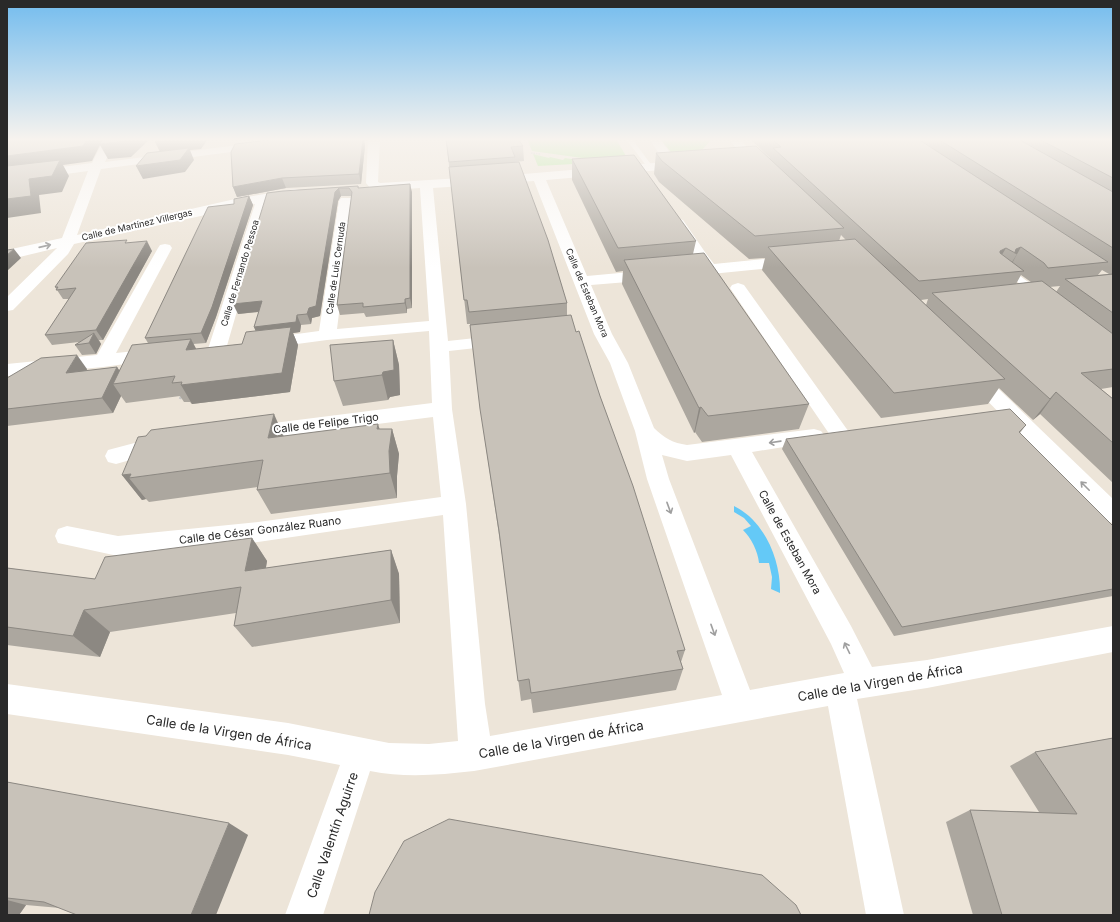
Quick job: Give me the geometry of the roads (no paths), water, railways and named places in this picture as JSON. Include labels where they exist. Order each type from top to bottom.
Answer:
[{"type":"street","points":[[7,306],[63,251],[70,240],[70,233],[90,182]]},
{"type":"street","points":[[372,182],[377,187],[458,182]]},
{"type":"street","name":"Calle de Esteban Mora","points":[[541,182],[601,330],[619,363],[645,431],[658,479],[741,706]]},
{"type":"street","points":[[426,184],[439,347],[442,409],[454,504],[470,704],[474,736],[474,755]]},
{"type":"street","name":"Calle de Luis Cernuda","points":[[326,335],[349,192],[377,187]]},
{"type":"street","name":"Calle de Martínez Villergas","points":[[7,255],[263,198],[307,192]]},
{"type":"street","name":"Calle de Fernando Pessoa","points":[[263,198],[225,348],[326,335]]},
{"type":"street","points":[[672,214],[701,258],[711,269]]},
{"type":"street","points":[[103,361],[165,248]]},
{"type":"street","points":[[582,282],[806,260]]},
{"type":"street","points":[[738,288],[849,431],[738,447]]},
{"type":"street","points":[[326,335],[437,324]]},
{"type":"street","points":[[582,332],[601,330]]},
{"type":"street","points":[[439,347],[517,339]]},
{"type":"street","points":[[7,370],[172,354]]},
{"type":"street","points":[[959,361],[1113,514]]},
{"type":"street","name":"Calle de Felipe Trigo","points":[[236,435],[442,409]]},
{"type":"street","points":[[984,413],[1008,410]]},
{"type":"street","name":"Calle de Esteban Mora","points":[[645,431],[656,443],[667,450],[687,453]]},
{"type":"street","points":[[116,456],[158,445],[181,442]]},
{"type":"street","name":"Calle de Esteban Mora","points":[[658,479],[663,466],[671,458],[687,453],[738,447],[841,634],[852,686],[885,915]]},
{"type":"street","name":"Calle de César González Ruano","points":[[67,536],[118,546],[258,532],[454,504]]},
{"type":"street","name":"Calle de la Virgen de África","points":[[7,699],[288,739],[389,759],[429,760],[474,755],[852,686],[927,674],[1113,639]]},
{"type":"street","name":"Calle Valentín Aguirre","points":[[304,915],[360,754]]},
{"type":"lane","points":[[1009,271],[1028,286],[1031,295]]},
{"type":"water","points":[[734,506],[754,521],[769,543],[778,568],[780,593],[771,589],[772,577],[769,563],[759,563],[754,545],[743,530],[751,526],[744,518],[734,512]]}]
